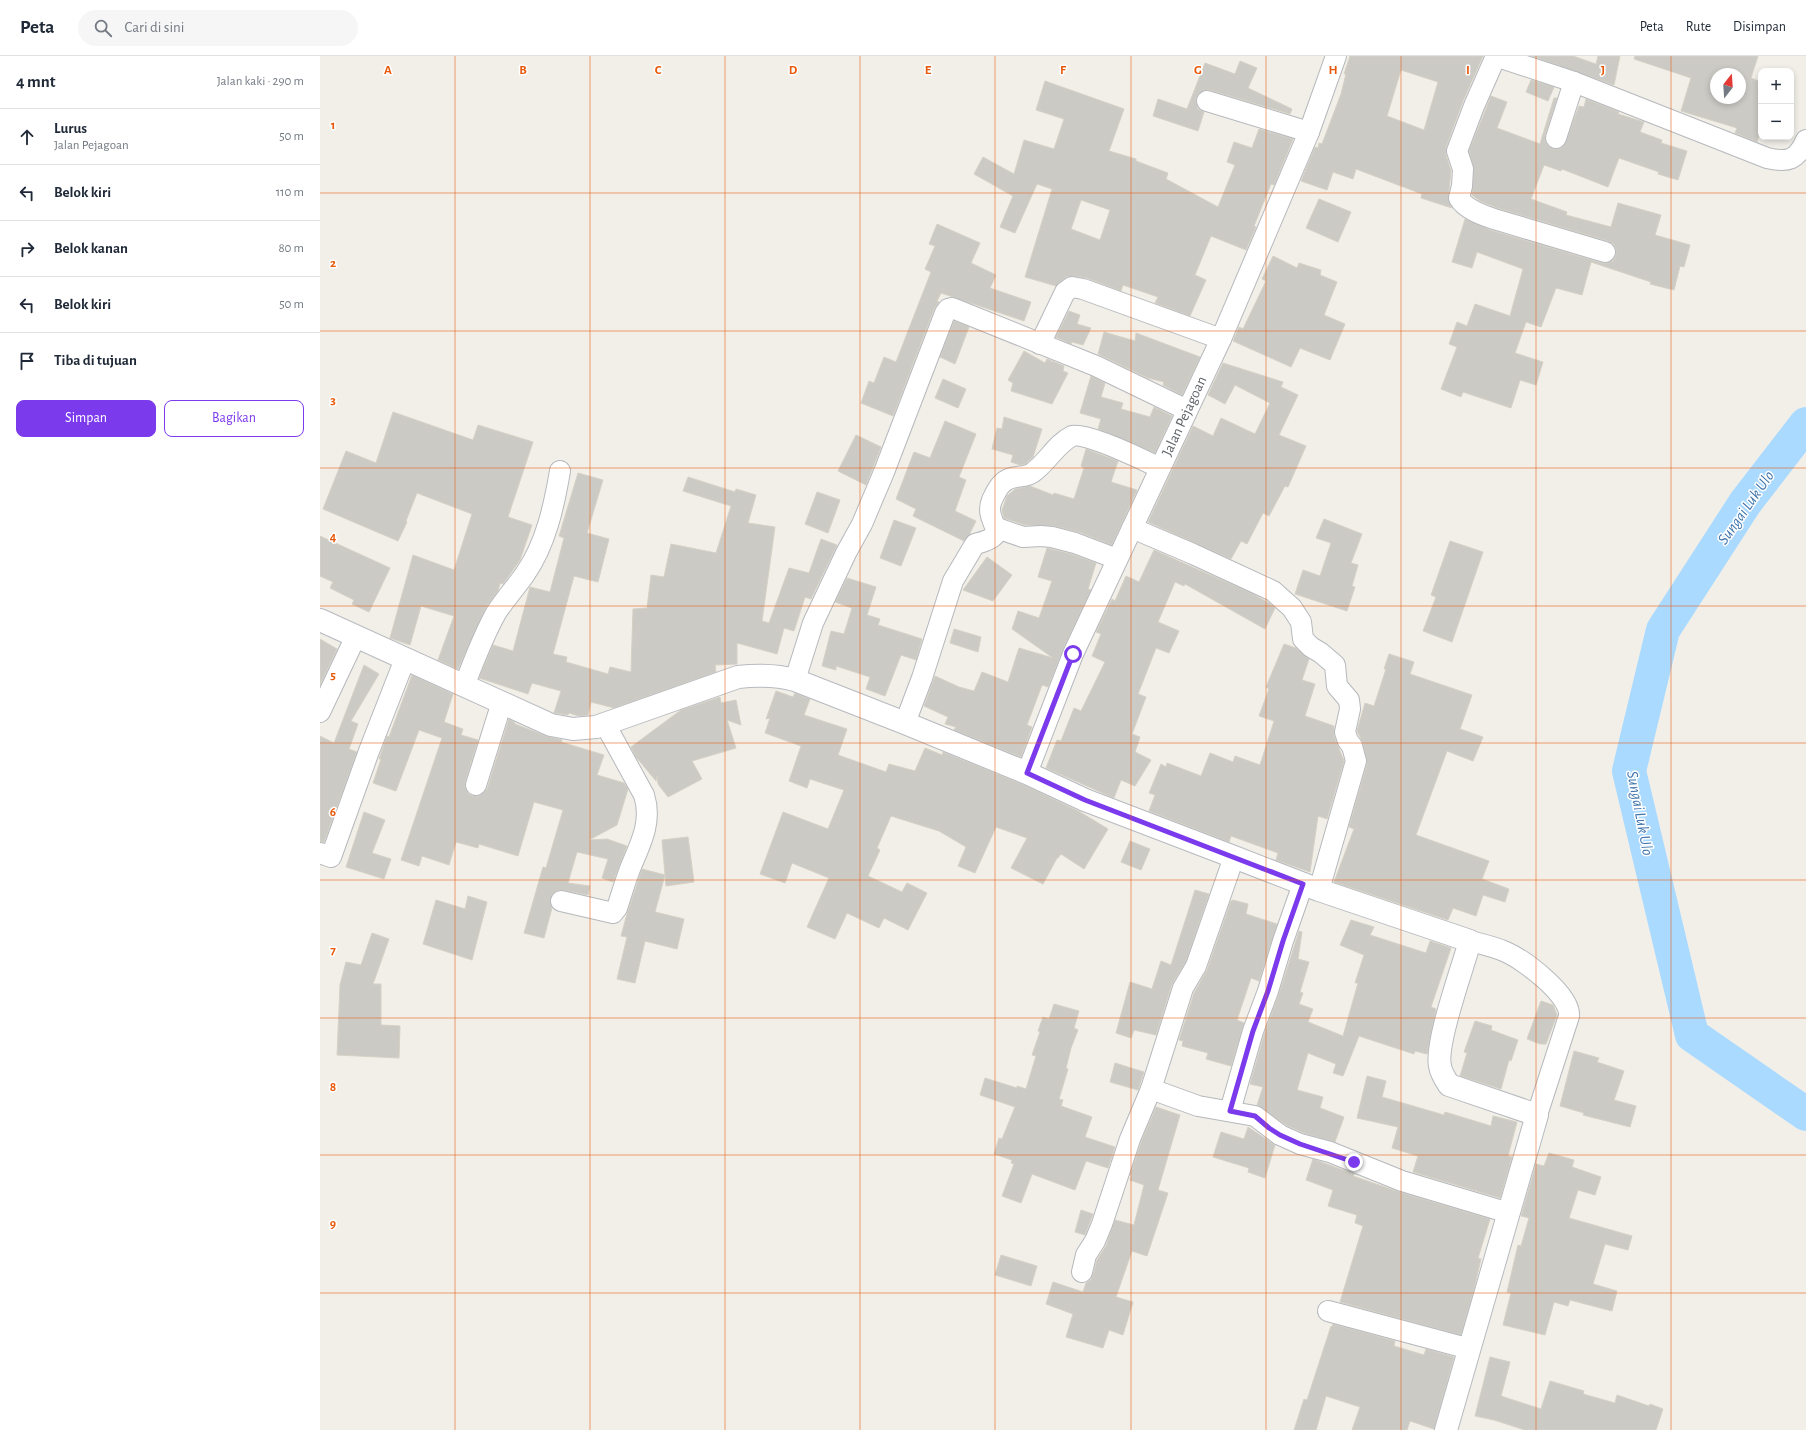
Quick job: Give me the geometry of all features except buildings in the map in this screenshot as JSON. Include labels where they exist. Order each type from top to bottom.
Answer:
[{"type":"street","name":"Jalan Pejagoan","points":[[1027,773],[1073,654],[1221,339],[1309,132],[1336,56]]},
{"type":"street","points":[[1605,252],[1480,214],[1462,203],[1459,198],[1462,186],[1463,169],[1457,151],[1495,56],[1574,82],[1767,158],[1780,161],[1788,160],[1800,152],[1806,140]]},
{"type":"street","points":[[1556,138],[1574,82]]},
{"type":"street","points":[[1207,101],[1309,132]]},
{"type":"street","points":[[1040,344],[1064,292],[1072,288],[1083,289],[1221,339]]},
{"type":"street","points":[[795,680],[813,623],[865,516],[945,313],[948,309],[952,308],[1096,366],[1187,410]]},
{"type":"street","points":[[905,723],[922,678],[953,581],[974,544],[991,539],[996,534],[996,528],[990,516],[990,510],[992,500],[1002,482],[1009,478],[1031,474],[1063,442],[1074,435],[1083,436],[1107,444],[1160,468]]},
{"type":"street","points":[[464,686],[495,615],[506,598],[526,573],[543,538],[554,509],[560,471]]},
{"type":"street","points":[[996,528],[1023,537],[1052,537],[1075,543],[1117,560]]},
{"type":"street","points":[[1132,528],[1199,557],[1273,592],[1292,608],[1301,622],[1303,639],[1335,665],[1337,686],[1349,700],[1350,709],[1346,732],[1356,761],[1311,887],[1283,941],[1268,991],[1253,1031],[1230,1111]]},
{"type":"street","points":[[320,620],[551,725],[573,729],[596,727],[738,677],[753,675],[784,677],[795,680],[1027,773],[1085,800],[1311,887],[1470,941],[1507,952],[1528,964],[1551,985],[1568,1008],[1567,1021],[1537,1115],[1446,1430]]},
{"type":"street","points":[[320,712],[356,636]]},
{"type":"street","points":[[320,854],[331,857],[369,751],[405,659]]},
{"type":"street","points":[[476,785],[502,702]]},
{"type":"street","points":[[561,900],[613,913],[617,908],[644,835],[647,805],[644,795],[605,724]]},
{"type":"street","points":[[1082,1272],[1086,1255],[1095,1241],[1102,1224],[1130,1139],[1151,1089],[1183,988],[1196,966],[1234,857]]},
{"type":"street","points":[[1470,941],[1442,1038],[1439,1065],[1449,1085],[1537,1115]]},
{"type":"street","points":[[1151,1089],[1198,1106],[1255,1116],[1280,1135],[1300,1144],[1330,1152],[1402,1181],[1509,1213]]},
{"type":"street","points":[[1328,1310],[1470,1349]]},
{"type":"waterway","name":"Sungai Luk Ulo","points":[[1806,424],[1745,503],[1663,630],[1629,771],[1692,1035],[1806,1114]]},
{"type":"route","points":[[1073,654],[1027,773],[1085,800],[1303,884],[1283,941],[1268,991],[1253,1031],[1230,1111],[1255,1116],[1280,1135],[1300,1144],[1330,1152],[1354,1162]]}]
